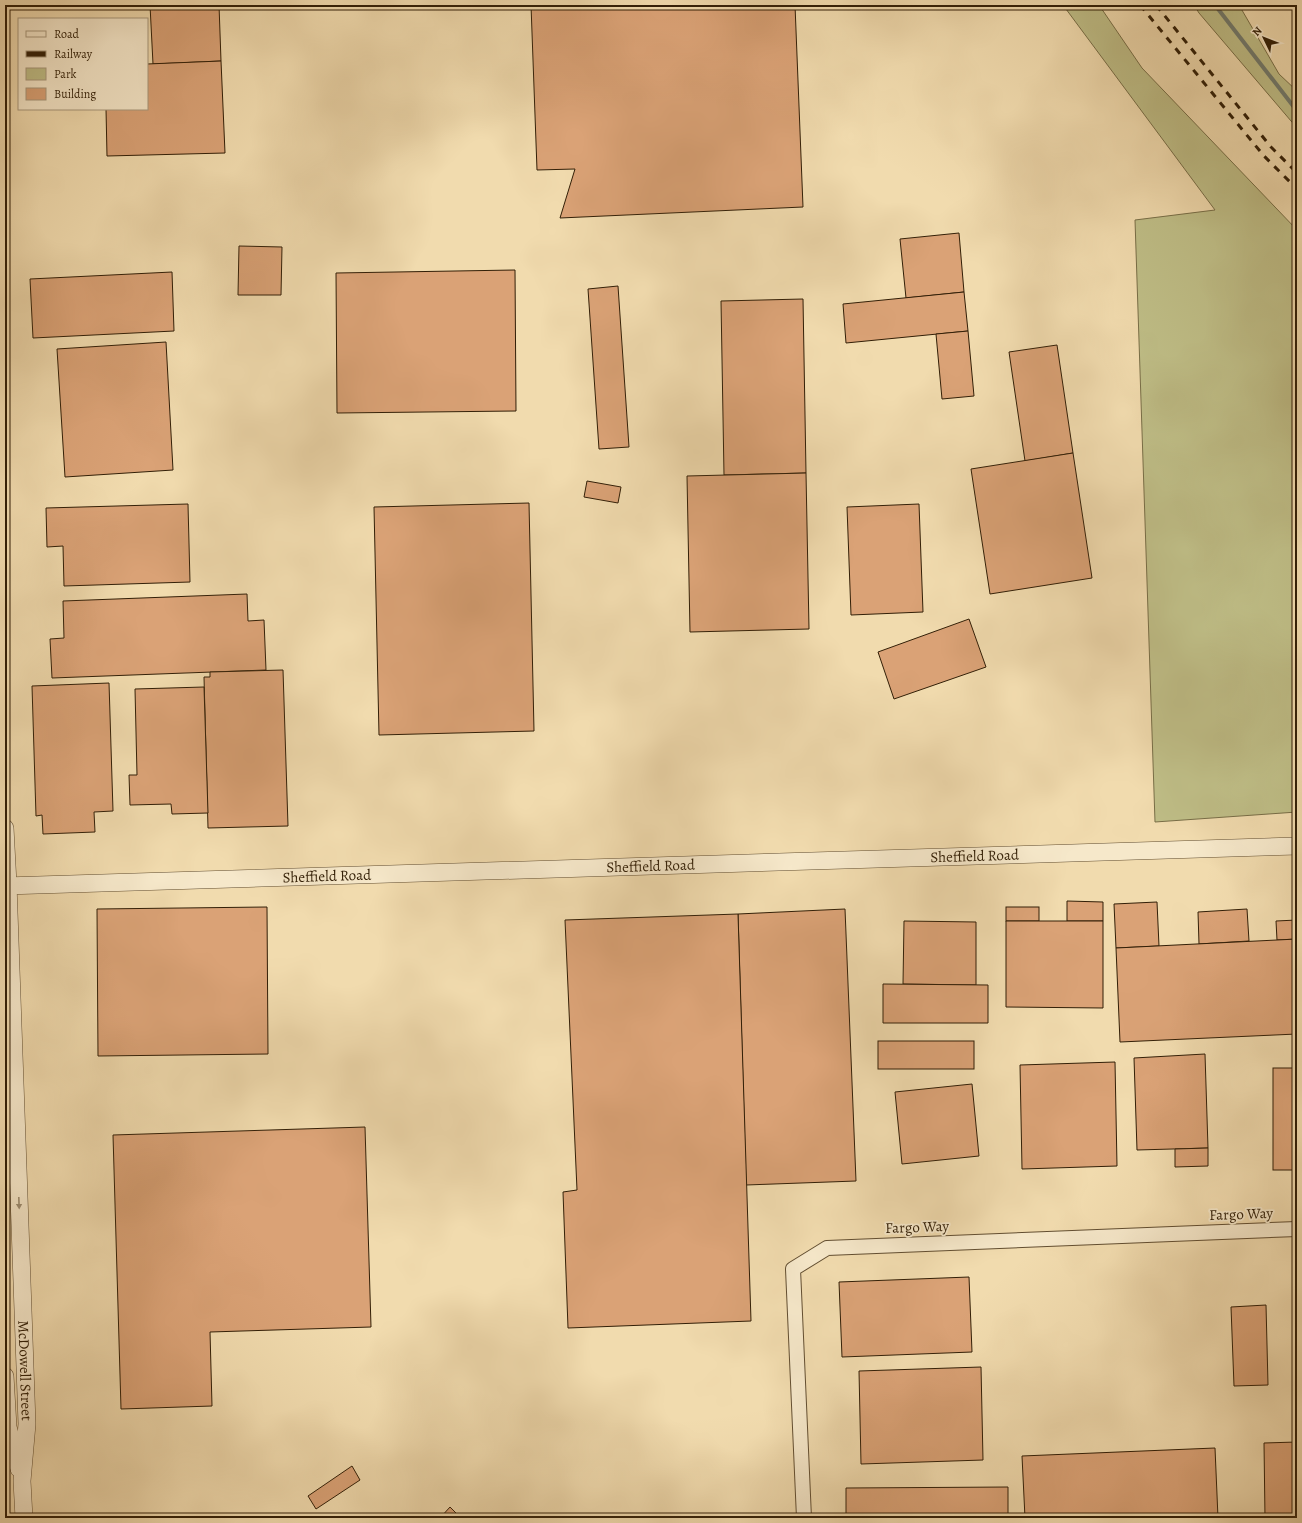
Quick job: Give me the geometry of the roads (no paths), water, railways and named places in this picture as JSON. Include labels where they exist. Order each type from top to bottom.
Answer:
[{"type":"street","name":"McDowell Street","points":[[5,828],[11,1177],[27,1424],[22,1481],[24,1518]]},
{"type":"street","name":"Sheffield Road","points":[[7,886],[1297,846]]},
{"type":"street","name":"Fargo Way","points":[[804,1518],[793,1269],[827,1248],[1297,1229]]},
{"type":"street","name":"McDowell Street","points":[[5,1376],[6,1427],[22,1481]]},
{"type":"street","points":[[6,1427],[27,1424]]},
{"type":"waterway","points":[[1215,5],[1297,111]]},
{"type":"railway","points":[[1140,5],[1264,156],[1297,189]]},
{"type":"railway","points":[[1156,5],[1271,147],[1297,173]]}]
